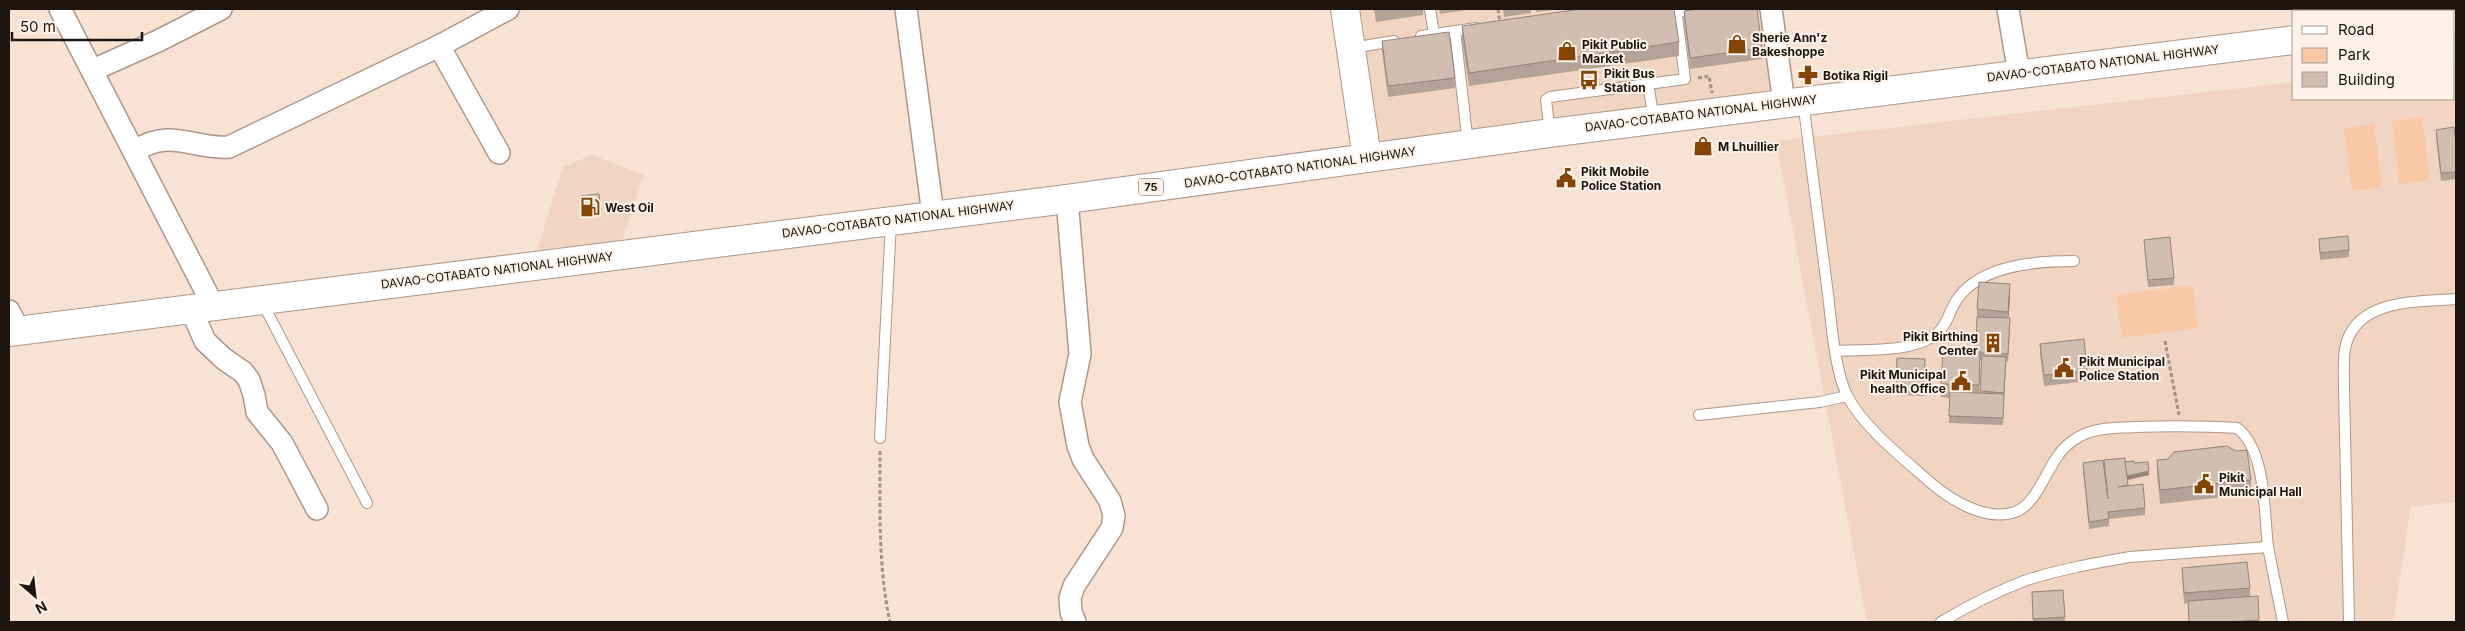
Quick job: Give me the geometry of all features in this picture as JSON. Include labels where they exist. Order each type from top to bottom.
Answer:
[{"type":"main road","points":[[1345,9],[1367,158]]},
{"type":"main road","name":"DAVAO-COTABATO NATIONAL HIGHWAY","points":[[12,325],[202,308],[261,299],[1067,199],[1550,132],[2292,40]]},
{"type":"street","points":[[60,9],[134,151],[202,308],[204,341],[224,359],[243,372],[254,395],[257,412],[282,443],[317,509]]},
{"type":"street","points":[[93,70],[158,41],[221,9]]},
{"type":"street","points":[[134,151],[146,144],[169,139],[215,148],[229,147],[439,46],[508,9]]},
{"type":"street","points":[[906,9],[934,215]]},
{"type":"street","points":[[1771,9],[1794,102]]},
{"type":"street","points":[[2008,9],[2019,74]]},
{"type":"street","points":[[439,46],[498,153]]},
{"type":"street","points":[[1067,199],[1080,354],[1070,402],[1078,446],[1083,460],[1110,501],[1114,516],[1112,528],[1074,586],[1070,598],[1071,612],[1075,622]]},
{"type":"lane","points":[[1430,9],[1434,34]]},
{"type":"lane","points":[[1550,132],[1546,100],[1550,97],[1685,79],[1676,10],[1697,9]]},
{"type":"lane","points":[[1351,48],[1500,24]]},
{"type":"lane","points":[[1455,31],[1468,144]]},
{"type":"lane","points":[[1648,84],[1654,120]]},
{"type":"lane","points":[[1794,102],[1836,351],[1847,396],[1859,414],[1908,462],[1949,498],[1971,509],[2002,514],[2016,512],[2027,504],[2057,456],[2076,438],[2090,432],[2106,428],[2181,426],[2237,428],[2245,434],[2258,462],[2268,547],[2283,622]]},
{"type":"lane","points":[[880,438],[891,220]]},
{"type":"lane","points":[[1836,351],[1898,347],[1925,341],[1940,331],[1957,299],[1978,281],[2014,266],[2042,261],[2074,261]]},
{"type":"lane","points":[[261,299],[366,503]]},
{"type":"lane","points":[[2349,622],[2344,388],[2345,349],[2349,336],[2370,313],[2379,308],[2456,299]]},
{"type":"lane","points":[[1699,415],[1820,402],[1847,396]]},
{"type":"lane","points":[[1941,622],[1974,603],[2026,581],[2111,560],[2268,547]]},
{"type":"path","points":[[1498,9],[1500,24]]},
{"type":"path","points":[[2165,341],[2181,426]]},
{"type":"path","points":[[880,438],[880,502],[884,597],[890,622]]},
{"type":"shaded area","name":"Pikit Public Market","points":[[1361,9],[1761,9],[1773,93],[1379,142]]},
{"type":"shaded area","points":[[2455,64],[2456,502],[2411,507],[2393,622],[1867,622],[1776,141],[2292,82],[2292,100],[2455,100]]},
{"type":"shaded area","points":[[592,155],[644,175],[620,247],[536,254],[563,167]]},
{"type":"green space","points":[[2422,117],[2430,180],[2399,184],[2392,121]]},
{"type":"green space","points":[[2374,124],[2382,187],[2352,191],[2344,128]]},
{"type":"green space","points":[[2193,285],[2198,328],[2122,338],[2116,295]]},
{"type":"building","points":[[1581,9],[1674,9],[1679,42],[1469,73],[1462,26]]},
{"type":"building","points":[[1699,9],[1757,9],[1762,48],[1690,58],[1684,11]]},
{"type":"building","points":[[1449,32],[1455,78],[1388,86],[1382,41]]},
{"type":"building","points":[[2454,127],[2456,172],[2441,173],[2436,130]]},
{"type":"building","name":"West Oil","points":[[599,194],[601,210],[581,212],[580,196]]},
{"type":"building","points":[[2348,236],[2349,250],[2320,253],[2319,239]]},
{"type":"building","points":[[2170,237],[2174,278],[2148,280],[2144,240]]},
{"type":"building","points":[[1979,282],[2010,284],[2008,312],[1977,309]]},
{"type":"building","name":"Pikit Birthing Center","points":[[1977,317],[2010,318],[2008,354],[1980,353],[1980,351],[1976,351]]},
{"type":"building","name":"Pikit Municipal Police Station","points":[[2084,339],[2087,371],[2044,375],[2040,344]]},
{"type":"building","points":[[1943,350],[1980,351],[1979,385],[1941,384]]},
{"type":"building","points":[[1982,356],[2006,357],[2004,393],[1980,391]]},
{"type":"building","points":[[1897,358],[1925,359],[1924,389],[1896,388]]},
{"type":"building","points":[[1950,392],[2004,394],[2003,418],[1949,416]]},
{"type":"building","points":[[2227,446],[2236,451],[2247,450],[2251,480],[2160,490],[2157,460],[2168,459],[2174,452]]},
{"type":"building","points":[[2125,458],[2128,485],[2118,487],[2143,484],[2145,508],[2108,512],[2109,519],[2089,522],[2083,463],[2103,460],[2108,499],[2104,460]]},
{"type":"building","points":[[2134,461],[2134,463],[2148,462],[2149,471],[2127,476],[2125,462]]},
{"type":"building","points":[[2247,562],[2250,588],[2184,593],[2182,568]]},
{"type":"building","points":[[2063,590],[2065,617],[2033,619],[2032,592]]},
{"type":"building","points":[[2258,596],[2259,620],[2189,622],[2188,601]]},
{"type":"place","name":"Sherie Ann'z Bakeshoppe","points":[[1737,44]]},
{"type":"place","name":"Pikit Public Market","points":[[1567,51]]},
{"type":"place","name":"Botika Rigil","points":[[1808,75]]},
{"type":"place","name":"Pikit Bus Station","points":[[1589,80]]},
{"type":"place","name":"M Lhuillier","points":[[1703,146]]},
{"type":"place","name":"Pikit Mobile Police Station","points":[[1566,178]]},
{"type":"place","name":"West Oil","points":[[590,207]]},
{"type":"place","name":"Pikit Birthing Center","points":[[1993,343]]},
{"type":"place","name":"Pikit Municipal Police Station","points":[[2064,368]]},
{"type":"place","name":"Pikit Municipal health Office","points":[[1961,381]]},
{"type":"place","name":"Pikit Municipal Hall","points":[[2204,484]]}]
